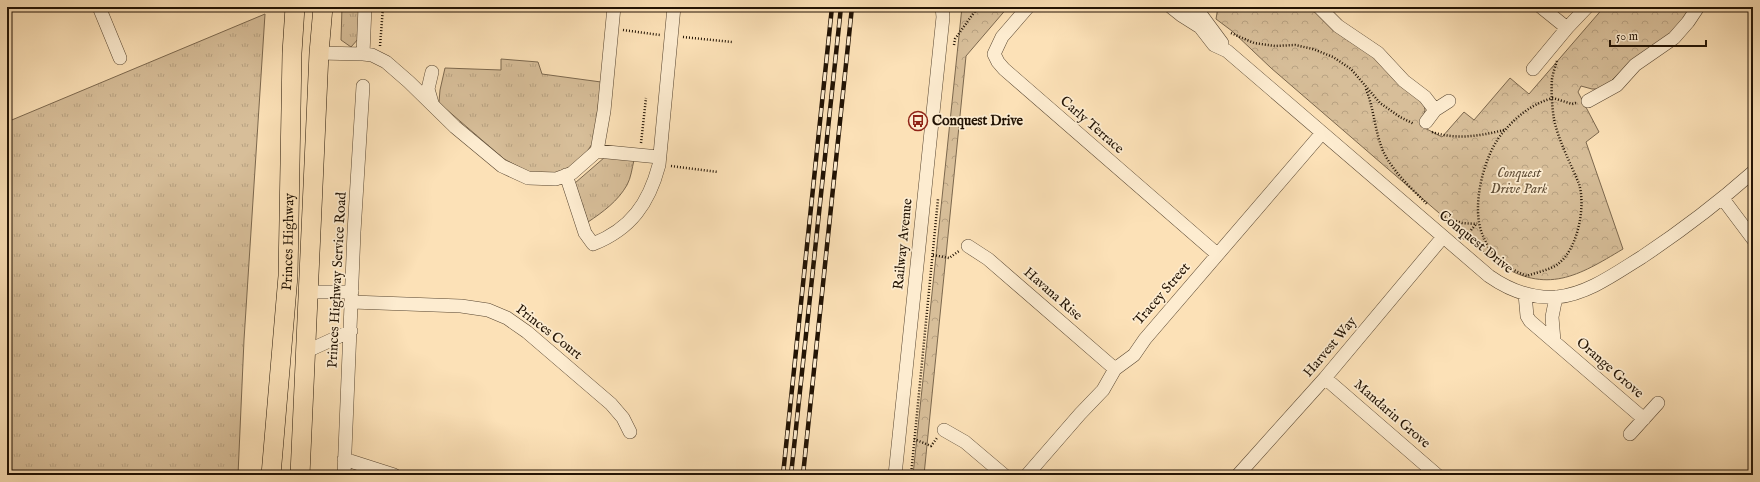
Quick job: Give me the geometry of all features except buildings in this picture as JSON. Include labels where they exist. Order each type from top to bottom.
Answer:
[{"type":"highway","name":"Princes Highway","points":[[271,475],[288,276],[292,53],[295,7]]},
{"type":"highway","name":"Princes Highway","points":[[300,475],[319,53],[323,7]]},
{"type":"highway","points":[[292,53],[319,53]]},
{"type":"highway","points":[[285,322],[308,292]]},
{"type":"street","points":[[99,7],[120,58]]},
{"type":"street","points":[[362,54],[365,7]]},
{"type":"street","points":[[319,53],[372,55],[386,62],[432,105],[502,166],[528,178],[556,179],[572,173],[597,151],[604,111],[614,7]]},
{"type":"street","points":[[566,175],[585,233],[593,244],[608,238],[624,226],[638,211],[654,184],[659,157],[674,7]]},
{"type":"street","name":"Carly Terrace","points":[[1028,7],[1002,37],[994,54],[998,62],[1004,69],[1218,254]]},
{"type":"street","name":"Conquest Drive","points":[[1171,7],[1181,15],[1203,15]]},
{"type":"street","name":"Conquest Drive","points":[[1183,7],[1203,15]]},
{"type":"street","points":[[1319,7],[1338,26],[1378,53],[1404,81],[1426,97],[1436,110]]},
{"type":"street","points":[[1541,7],[1566,28]]},
{"type":"street","points":[[1588,101],[1616,85],[1635,65],[1674,38],[1688,22],[1698,7]]},
{"type":"street","name":"Railway Avenue","points":[[895,475],[943,10]]},
{"type":"street","points":[[1533,69],[1566,28],[1584,10]]},
{"type":"street","name":"Conquest Drive","points":[[1203,15],[1200,27],[1209,40],[1227,51],[1500,284],[1525,294],[1556,297],[1583,290],[1610,277],[1689,225],[1723,199],[1753,172]]},
{"type":"street","points":[[432,72],[428,89],[432,105]]},
{"type":"street","name":"Princes Highway Service Road","points":[[344,475],[363,86]]},
{"type":"street","points":[[1424,126],[1436,110],[1449,101]]},
{"type":"street","name":"Tracey Street","points":[[1027,475],[1103,390],[1115,369],[1134,355],[1145,339],[1322,133]]},
{"type":"street","points":[[597,151],[659,157]]},
{"type":"street","points":[[1723,199],[1753,240]]},
{"type":"street","name":"Harvest Way","points":[[1238,475],[1326,378],[1444,237]]},
{"type":"street","name":"Havana Rise","points":[[968,246],[988,259],[1115,369]]},
{"type":"street","name":"Princes Highway","points":[[308,292],[352,297]]},
{"type":"street","name":"Orange Grove","points":[[1525,294],[1527,316],[1530,321],[1644,419]]},
{"type":"street","name":"Princes Court","points":[[352,297],[461,306],[488,310],[507,318],[527,332],[611,404],[623,418],[630,432]]},
{"type":"street","name":"Orange Grove","points":[[1554,341],[1552,317],[1556,297]]},
{"type":"street","points":[[305,352],[350,331]]},
{"type":"street","name":"Mandarin Grove","points":[[1326,378],[1437,475]]},
{"type":"street","name":"Orange Grove","points":[[1630,434],[1658,403]]},
{"type":"street","points":[[944,430],[965,442],[1004,475]]},
{"type":"street","points":[[344,459],[394,475]]},
{"type":"path","points":[[954,47],[955,39],[978,7]]},
{"type":"path","points":[[1225,29],[1254,43],[1275,46],[1295,45],[1314,48],[1332,57],[1350,69],[1380,103],[1400,117],[1424,126],[1459,137],[1481,136],[1504,130]]},
{"type":"path","points":[[1558,57],[1552,79],[1553,98],[1554,119],[1579,186],[1579,229],[1575,242],[1558,264],[1527,276],[1513,271],[1501,262],[1482,236],[1479,193],[1484,168],[1493,148],[1504,130],[1531,107],[1553,98],[1572,104],[1588,101]]},
{"type":"path","points":[[1365,87],[1372,104],[1383,151],[1392,166],[1432,209]]},
{"type":"path","points":[[911,475],[939,193]]},
{"type":"path","points":[[1436,212],[1440,216]]},
{"type":"path","points":[[1455,247],[1480,220]]},
{"type":"path","points":[[933,255],[949,258],[968,246]]},
{"type":"path","points":[[914,439],[931,446],[944,430]]},
{"type":"green space","points":[[342,7],[361,7],[359,38],[351,47],[341,40]]},
{"type":"green space","points":[[962,7],[1008,7],[966,56],[924,475],[913,475]]},
{"type":"green space","name":"Conquest Drive Park","points":[[1218,7],[1313,7],[1361,46],[1416,95],[1424,105],[1425,110],[1421,126],[1442,137],[1464,112],[1474,120],[1510,78],[1529,94],[1604,7],[1692,7],[1671,35],[1633,59],[1610,82],[1600,89],[1592,89],[1581,86],[1578,92],[1599,132],[1586,142],[1623,249],[1577,274],[1547,280],[1531,278],[1515,273],[1497,263],[1271,68],[1232,31],[1216,19]]},
{"type":"green space","points":[[265,14],[244,340],[238,475],[7,475],[7,122]]},
{"type":"green space","points":[[501,59],[538,62],[542,74],[601,82],[594,141],[580,162],[560,173],[534,175],[504,159],[439,102],[445,68],[501,70]]},
{"type":"green space","points":[[605,157],[634,160],[628,182],[623,191],[605,210],[588,222],[575,183]]},
{"type":"railway","points":[[783,475],[832,7]]},
{"type":"railway","points":[[791,475],[841,7]]},
{"type":"railway","points":[[803,475],[852,7]]},
{"type":"place","name":"Conquest Drive","points":[[918,121]]}]
